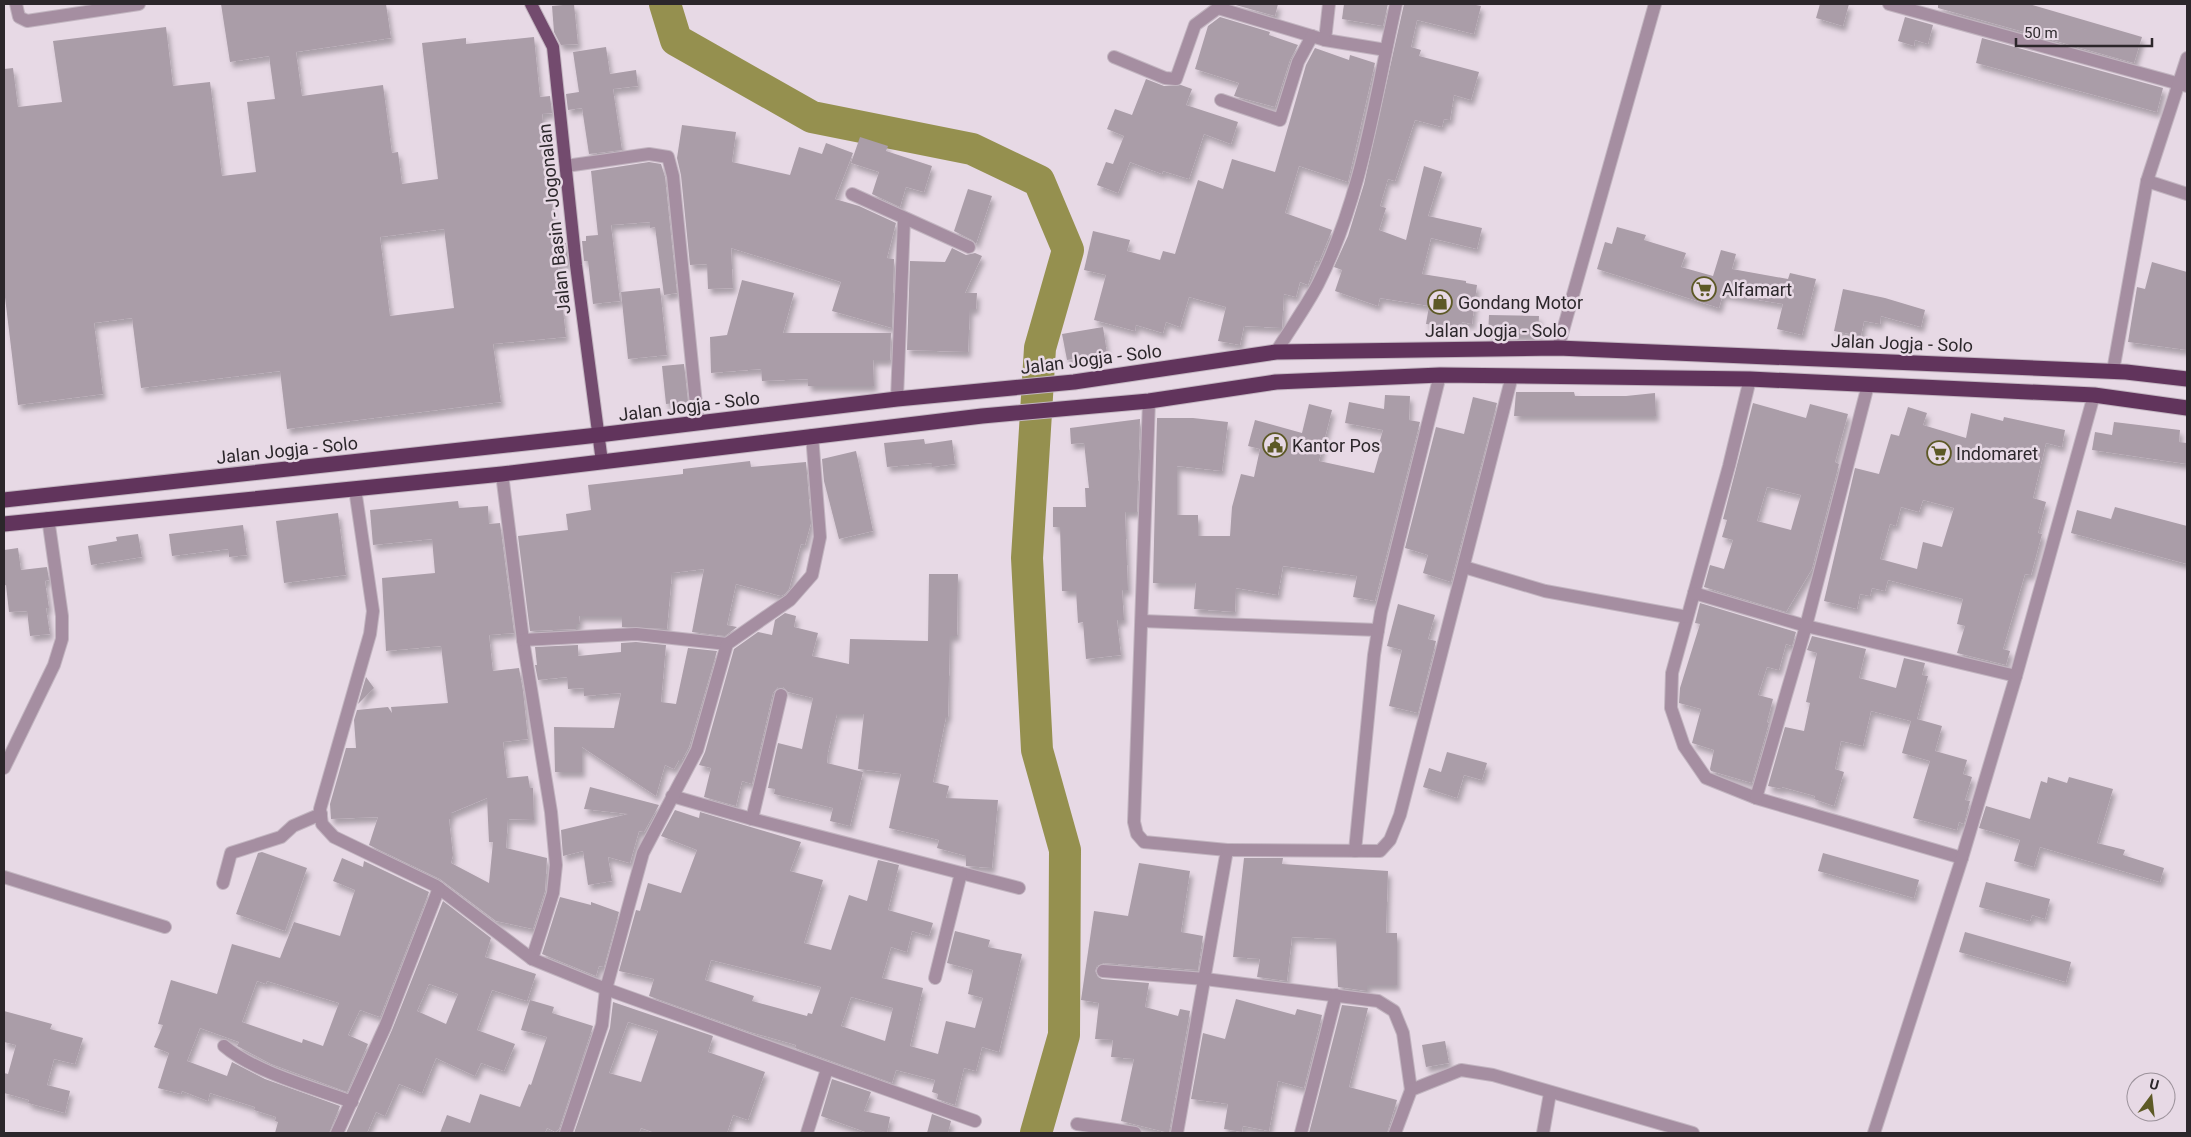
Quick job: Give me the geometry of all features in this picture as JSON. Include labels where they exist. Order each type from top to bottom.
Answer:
[{"type":"highway","name":"Jalan Jogja - Solo","points":[[4,500],[698,424],[897,399],[1074,382],[1276,352],[1558,348],[2113,371],[2187,379]]},
{"type":"highway","points":[[4,524],[48,518],[502,474],[812,435],[1072,406],[1149,401],[1276,382],[1440,375],[1750,380],[2094,395],[2187,408]]},
{"type":"main road","name":"Jalan Basin - Jogonalan","points":[[531,4],[553,47],[602,462]]},
{"type":"street","points":[[16,4],[19,18],[27,21],[138,4]]},
{"type":"street","points":[[1325,40],[1330,4]]},
{"type":"street","points":[[1276,352],[1318,284],[1341,228],[1356,184],[1373,118],[1396,4]]},
{"type":"street","points":[[1558,348],[1655,4]]},
{"type":"street","points":[[1889,4],[2183,85]]},
{"type":"street","points":[[1114,57],[1164,78],[1176,80],[1195,25],[1218,8],[1325,40],[1386,50]]},
{"type":"street","points":[[1221,100],[1280,120],[1298,62],[1312,36]]},
{"type":"street","points":[[2113,371],[2147,181],[2183,85],[2187,58]]},
{"type":"street","points":[[566,166],[649,154],[668,157],[673,176],[698,424]]},
{"type":"street","points":[[2147,181],[2187,194]]},
{"type":"street","points":[[852,194],[969,247]]},
{"type":"street","points":[[897,399],[904,219]]},
{"type":"street","points":[[1355,851],[1378,630],[1440,375]]},
{"type":"street","points":[[1149,401],[1134,822],[1137,834],[1144,842],[1227,850],[1380,852],[1390,840],[1400,815],[1512,376]]},
{"type":"street","points":[[1750,380],[1672,673],[1672,708],[1684,746],[1706,778],[1756,798],[1962,858]]},
{"type":"street","points":[[1756,798],[1806,626],[1868,385]]},
{"type":"street","points":[[1874,1133],[1962,858],[2016,676],[2094,395]]},
{"type":"street","points":[[566,1133],[602,1025],[606,989],[643,853],[697,750],[727,644],[790,600],[812,575],[820,537],[812,435]]},
{"type":"street","points":[[502,474],[524,640],[551,812],[556,865],[554,893],[532,959]]},
{"type":"street","points":[[355,489],[373,611],[370,634],[321,814],[322,824],[334,837],[439,888],[532,959],[606,989],[975,1121]]},
{"type":"street","points":[[4,768],[54,665],[62,639],[62,616],[48,518]]},
{"type":"street","points":[[1464,567],[1545,590],[1687,617]]},
{"type":"street","points":[[1694,593],[1806,626],[2016,676]]},
{"type":"street","points":[[1142,621],[1378,630]]},
{"type":"street","points":[[524,640],[636,634],[727,644]]},
{"type":"street","points":[[752,819],[781,695]]},
{"type":"street","points":[[672,796],[752,819],[1019,888]]},
{"type":"street","points":[[223,883],[231,853],[281,837],[294,826],[321,814]]},
{"type":"street","points":[[1177,1133],[1227,850]]},
{"type":"street","points":[[935,978],[961,873]]},
{"type":"street","points":[[4,878],[165,927]]},
{"type":"street","points":[[337,1133],[385,1027],[439,888]]},
{"type":"street","points":[[1104,971],[1205,979],[1378,1001],[1394,1012],[1403,1033],[1411,1090],[1395,1133]]},
{"type":"street","points":[[1301,1133],[1336,996]]},
{"type":"street","points":[[224,1046],[236,1056],[253,1064],[352,1102]]},
{"type":"street","points":[[807,1133],[828,1069]]},
{"type":"street","points":[[1411,1090],[1461,1070],[1493,1075],[1693,1133]]},
{"type":"street","points":[[1543,1133],[1550,1093]]},
{"type":"street","points":[[1076,1124],[1135,1133]]},
{"type":"building","points":[[221,4],[386,4],[391,38],[296,52],[302,96],[383,85],[392,153],[398,152],[402,184],[438,179],[422,43],[466,38],[466,44],[534,37],[540,97],[550,96],[552,113],[542,114],[556,244],[566,243],[568,263],[558,264],[566,337],[493,344],[501,402],[287,429],[280,371],[141,388],[132,318],[94,323],[103,394],[18,405],[4,289],[4,69],[13,68],[18,107],[62,102],[53,41],[166,27],[173,86],[210,82],[222,176],[256,172],[247,102],[275,99],[269,56],[230,62]],"holes":[[[444,229],[454,308],[390,316],[380,237]]]},
{"type":"building","points":[[574,4],[578,44],[561,45],[554,32],[552,6]]},
{"type":"building","points":[[1232,4],[1278,4],[1275,16]]},
{"type":"building","points":[[1344,4],[1388,4],[1383,26],[1342,19]]},
{"type":"building","points":[[1404,4],[1471,4],[1481,6],[1474,34],[1417,20],[1411,47],[1421,50],[1419,56],[1479,72],[1471,100],[1454,95],[1450,120],[1444,119],[1442,127],[1415,120],[1395,181],[1388,179],[1380,206],[1386,208],[1379,230],[1406,240],[1424,166],[1442,172],[1428,216],[1482,228],[1477,249],[1431,238],[1422,274],[1466,281],[1466,283],[1477,285],[1472,324],[1462,322],[1461,329],[1426,324],[1429,306],[1380,298],[1378,306],[1335,291],[1342,270],[1334,267],[1348,236],[1364,184]]},
{"type":"building","points":[[1820,4],[1849,4],[1843,26],[1816,18]]},
{"type":"building","points":[[1938,4],[2029,4],[2142,37],[2134,63],[1938,8]]},
{"type":"building","points":[[1220,17],[1270,32],[1269,35],[1298,45],[1290,60],[1275,107],[1234,96],[1239,83],[1195,69],[1208,26]]},
{"type":"building","points":[[1905,17],[1933,25],[1928,44],[1915,40],[1914,46],[1898,41]]},
{"type":"building","points":[[1982,38],[2163,88],[2157,112],[1976,63]]},
{"type":"building","points":[[606,47],[610,74],[636,70],[638,86],[613,89],[622,150],[589,154],[582,108],[568,110],[566,94],[579,92],[573,52]]},
{"type":"building","points":[[1315,48],[1349,60],[1350,55],[1375,63],[1348,182],[1299,166],[1285,213],[1332,230],[1319,262],[1316,261],[1308,285],[1300,282],[1296,297],[1284,294],[1282,328],[1244,326],[1240,345],[1218,341],[1226,307],[1189,297],[1180,327],[1166,322],[1163,333],[1136,325],[1135,331],[1094,320],[1106,275],[1084,270],[1093,231],[1130,240],[1127,251],[1160,260],[1163,251],[1175,254],[1198,180],[1223,189],[1232,159],[1275,172],[1306,65]]},
{"type":"building","points":[[1146,79],[1164,86],[1181,85],[1192,89],[1186,105],[1238,122],[1231,144],[1204,134],[1189,179],[1163,171],[1162,174],[1130,162],[1118,193],[1097,185],[1106,162],[1113,164],[1124,136],[1107,129],[1115,109],[1132,115]]},
{"type":"building","points":[[682,125],[736,132],[732,162],[790,175],[799,147],[822,154],[826,143],[853,153],[835,199],[859,206],[896,223],[887,258],[894,259],[892,328],[832,311],[841,282],[731,248],[733,288],[708,289],[707,264],[690,265],[681,175],[677,158]]},
{"type":"building","points":[[860,137],[888,146],[886,151],[932,166],[924,192],[906,187],[900,207],[872,194],[879,172],[851,163]]},
{"type":"building","points":[[649,162],[661,164],[665,177],[677,293],[664,295],[655,227],[650,228],[650,222],[611,225],[620,301],[593,304],[588,261],[584,261],[582,241],[586,241],[586,236],[598,235],[591,171]]},
{"type":"building","points":[[968,189],[992,196],[976,244],[954,231]]},
{"type":"building","points":[[1617,227],[1646,235],[1644,240],[1686,253],[1681,267],[1713,276],[1721,250],[1736,254],[1732,269],[1788,279],[1790,273],[1816,279],[1802,335],[1777,329],[1783,304],[1723,294],[1719,308],[1597,269],[1605,242],[1612,244]]},
{"type":"building","points":[[952,248],[966,255],[975,253],[982,256],[965,293],[977,293],[976,309],[970,309],[968,352],[907,350],[910,261],[945,262]]},
{"type":"building","points":[[2152,262],[2187,272],[2187,350],[2128,342],[2137,287],[2145,289]]},
{"type":"building","points":[[742,280],[794,293],[783,333],[891,333],[890,360],[873,360],[874,386],[808,386],[808,379],[762,381],[761,369],[711,373],[710,337],[727,335]]},
{"type":"building","points":[[660,288],[667,355],[628,359],[621,292]]},
{"type":"building","points":[[1843,289],[1885,298],[1925,310],[1921,327],[1881,316],[1880,324],[1864,321],[1861,336],[1834,331]]},
{"type":"building","points":[[1489,315],[1539,316],[1538,336],[1488,335]]},
{"type":"building","points":[[1103,327],[1107,353],[1067,360],[1062,334]]},
{"type":"building","points":[[684,364],[688,402],[666,404],[662,366]]},
{"type":"building","points":[[1516,392],[1574,392],[1575,396],[1626,396],[1655,393],[1656,416],[1514,416]]},
{"type":"building","points":[[1385,395],[1410,396],[1409,420],[1420,422],[1375,601],[1353,597],[1357,576],[1283,566],[1278,595],[1236,588],[1235,612],[1194,609],[1196,583],[1153,583],[1157,418],[1193,418],[1228,422],[1222,471],[1177,466],[1177,515],[1198,515],[1198,536],[1230,536],[1232,507],[1241,474],[1254,477],[1260,449],[1248,446],[1255,420],[1302,433],[1309,404],[1332,410],[1319,461],[1374,473],[1382,445],[1379,444],[1383,430],[1345,423],[1349,402],[1384,409]]},
{"type":"building","points":[[1473,397],[1497,403],[1451,582],[1423,573],[1428,555],[1405,548],[1436,427],[1464,434]]},
{"type":"building","points":[[1753,403],[1806,418],[1810,404],[1848,414],[1835,462],[1839,464],[1812,569],[1786,612],[1704,587],[1710,565],[1724,569],[1733,540],[1722,537],[1727,520],[1723,519]],"holes":[[[1767,487],[1801,495],[1791,530],[1757,521]]]},
{"type":"building","points":[[1908,407],[1927,413],[1923,425],[1966,438],[1971,413],[2003,421],[2004,417],[2065,430],[2062,447],[2046,443],[2033,498],[2046,502],[2038,533],[2042,534],[2031,575],[2025,574],[2003,649],[2010,651],[2006,665],[1957,653],[1965,626],[1957,624],[1963,599],[1888,580],[1885,591],[1872,588],[1870,596],[1860,594],[1857,609],[1824,601],[1855,468],[1879,474],[1891,434],[1899,436]],"holes":[[[1923,500],[1954,508],[1942,547],[1923,542],[1917,569],[1880,559],[1890,524],[1896,526],[1901,507],[1919,512]]]},
{"type":"building","points":[[1140,419],[1137,512],[1125,512],[1128,590],[1122,590],[1124,620],[1117,620],[1121,655],[1086,659],[1083,622],[1078,623],[1076,591],[1062,591],[1060,527],[1053,527],[1053,507],[1086,507],[1085,488],[1089,488],[1084,443],[1071,444],[1070,428]]},
{"type":"building","points":[[2114,422],[2180,430],[2179,442],[2187,443],[2187,464],[2092,450],[2095,432],[2112,435]]},
{"type":"building","points":[[924,439],[925,444],[952,440],[955,464],[932,467],[932,463],[887,467],[884,443]]},
{"type":"building","points":[[856,451],[873,531],[839,539],[824,481],[822,459]]},
{"type":"building","points":[[750,461],[751,467],[806,462],[811,523],[805,545],[801,544],[789,589],[785,594],[781,596],[736,584],[727,625],[737,627],[725,636],[692,632],[704,569],[672,573],[667,629],[622,627],[622,616],[579,616],[580,624],[576,624],[576,629],[530,631],[518,536],[568,530],[566,514],[591,510],[588,485],[683,474],[683,469]]},
{"type":"building","points":[[458,501],[459,508],[488,506],[489,524],[500,523],[514,633],[489,635],[493,671],[519,668],[528,739],[503,742],[507,778],[528,776],[530,788],[533,788],[534,820],[508,819],[506,848],[547,858],[545,891],[533,929],[496,921],[440,879],[369,845],[378,817],[331,819],[330,804],[346,748],[356,748],[354,720],[357,710],[388,707],[392,713],[391,707],[448,703],[441,646],[386,651],[382,578],[435,573],[432,539],[373,545],[370,510]],"holes":[[[487,798],[489,842],[493,842],[489,883],[451,863],[453,855],[449,819],[451,819],[451,813]]]},
{"type":"building","points":[[2115,507],[2187,526],[2187,564],[2071,533],[2077,510],[2111,519]]},
{"type":"building","points":[[338,513],[346,575],[284,583],[276,521]]},
{"type":"building","points":[[243,525],[247,555],[229,557],[228,549],[172,556],[169,534]]},
{"type":"building","points":[[138,534],[142,557],[91,565],[88,546],[117,541],[116,537]]},
{"type":"building","points":[[18,548],[21,570],[47,567],[49,580],[45,581],[49,608],[46,608],[50,634],[30,636],[27,611],[9,612],[6,585],[4,586],[4,550]]},
{"type":"building","points":[[929,574],[958,574],[957,636],[950,636],[948,717],[946,717],[933,782],[949,786],[946,798],[998,800],[992,868],[966,866],[966,856],[937,848],[939,840],[889,828],[901,774],[858,769],[864,714],[837,714],[828,752],[827,763],[863,772],[850,826],[830,821],[833,808],[774,794],[775,789],[768,788],[778,743],[802,749],[813,698],[788,692],[783,687],[778,687],[773,693],[752,784],[742,781],[736,806],[704,797],[711,768],[699,765],[705,752],[734,649],[758,632],[772,635],[775,620],[785,613],[796,616],[794,627],[818,633],[812,656],[849,664],[850,639],[928,641]]},
{"type":"building","points":[[1700,603],[1796,632],[1792,646],[1786,644],[1779,670],[1767,667],[1758,695],[1773,699],[1767,722],[1769,723],[1752,783],[1711,771],[1714,750],[1692,743],[1701,709],[1679,703],[1680,688],[1700,624],[1695,623]]},
{"type":"building","points":[[1398,604],[1435,615],[1428,639],[1436,641],[1418,713],[1389,706],[1402,650],[1387,646]]},
{"type":"building","points":[[1812,636],[1866,649],[1859,678],[1896,688],[1904,658],[1925,663],[1922,675],[1928,676],[1917,719],[1942,726],[1935,751],[1967,760],[1963,774],[1972,777],[1965,800],[1970,801],[1964,824],[1959,822],[1957,830],[1913,818],[1930,761],[1902,753],[1911,721],[1871,711],[1863,746],[1841,741],[1835,769],[1844,772],[1834,806],[1814,799],[1815,796],[1782,787],[1782,789],[1768,786],[1785,727],[1804,731],[1810,703],[1806,702],[1817,653],[1807,650]]},
{"type":"building","points":[[636,642],[666,645],[661,702],[676,704],[688,648],[717,651],[689,747],[682,760],[679,760],[674,769],[665,765],[656,796],[582,747],[582,772],[555,772],[554,727],[614,728],[621,693],[584,696],[584,688],[568,689],[567,677],[538,680],[535,665],[537,665],[535,647],[578,645],[578,656],[621,652],[621,643]]},
{"type":"building","points":[[366,677],[374,688],[358,704]]},
{"type":"building","points":[[1447,752],[1487,763],[1482,780],[1464,775],[1457,798],[1423,787],[1429,768],[1441,772]]},
{"type":"building","points":[[2048,777],[2067,783],[2069,777],[2113,789],[2097,843],[2125,850],[2123,855],[2164,868],[2160,882],[2040,847],[2034,867],[2014,861],[2020,840],[1979,828],[1986,806],[2030,819],[2041,781],[2047,783]]},
{"type":"building","points":[[590,787],[659,805],[644,832],[639,831],[630,863],[608,857],[612,881],[588,885],[583,851],[563,856],[561,830],[628,814],[584,809]]},
{"type":"building","points":[[675,810],[699,818],[700,812],[801,842],[790,871],[823,880],[804,943],[831,950],[849,895],[867,901],[878,860],[899,865],[888,910],[933,923],[929,936],[912,931],[907,952],[891,947],[882,978],[923,988],[910,1046],[938,1054],[946,1021],[975,1028],[983,998],[968,994],[973,970],[947,963],[955,931],[990,940],[988,947],[1022,954],[999,1052],[982,1047],[976,1071],[964,1068],[955,1105],[937,1099],[938,1094],[932,1092],[935,1080],[896,1070],[892,1083],[795,1048],[796,1045],[750,1032],[649,996],[654,979],[619,971],[636,910],[640,911],[648,883],[681,893],[697,850],[661,836]],"holes":[[[711,960],[821,987],[812,1014],[808,1013],[807,1016],[752,1001],[754,996],[705,980]],[[851,997],[893,1008],[885,1041],[841,1026]]]},
{"type":"building","points":[[262,852],[307,868],[285,931],[236,914],[258,853]]},
{"type":"building","points":[[1823,853],[1919,880],[1914,898],[1818,871]]},
{"type":"building","points":[[342,858],[363,867],[364,861],[429,892],[380,1017],[360,1010],[348,1035],[368,1044],[347,1092],[271,1064],[237,1046],[239,1042],[200,1028],[187,1061],[227,1076],[232,1062],[265,1079],[340,1106],[329,1133],[275,1133],[278,1122],[275,1121],[276,1117],[254,1110],[255,1107],[210,1093],[208,1101],[182,1091],[181,1094],[158,1088],[169,1053],[154,1047],[163,1025],[158,1024],[171,980],[217,994],[232,944],[280,958],[294,922],[340,936],[355,890],[333,881]],"holes":[[[257,981],[266,984],[267,981],[339,1003],[323,1046],[303,1039],[302,1043],[242,1022]]]},
{"type":"building","points":[[1244,858],[1283,858],[1282,864],[1388,871],[1386,933],[1397,933],[1397,985],[1367,985],[1367,991],[1338,987],[1336,939],[1292,937],[1287,981],[1257,977],[1260,959],[1233,957]]},
{"type":"building","points":[[1139,863],[1190,871],[1181,932],[1203,936],[1198,970],[1104,963],[1097,966],[1095,971],[1098,977],[1102,979],[1149,983],[1145,1007],[1178,1016],[1180,1009],[1190,1011],[1169,1133],[1121,1121],[1134,1059],[1111,1057],[1113,1040],[1095,1039],[1099,1003],[1081,1000],[1094,911],[1128,916]]},
{"type":"building","points":[[1986,882],[2050,899],[2045,919],[2032,915],[2030,921],[1979,907]]},
{"type":"building","points":[[560,897],[591,905],[591,902],[619,912],[604,967],[599,966],[596,976],[542,954]]},
{"type":"building","points":[[443,901],[491,938],[485,957],[536,974],[527,1001],[492,990],[477,1030],[515,1044],[504,1071],[481,1063],[475,1076],[436,1058],[422,1093],[399,1084],[385,1116],[376,1112],[367,1133],[346,1133],[392,1030]],"holes":[[[429,984],[458,994],[446,1024],[417,1011]]]},
{"type":"building","points":[[1965,932],[2071,962],[2066,982],[1959,952]]},
{"type":"building","points":[[1236,999],[1295,1015],[1297,1009],[1322,1015],[1304,1088],[1278,1081],[1269,1131],[1243,1126],[1242,1132],[1224,1129],[1228,1104],[1191,1099],[1203,1033],[1225,1039]]},
{"type":"building","points":[[530,1000],[554,1007],[552,1013],[593,1026],[559,1129],[555,1132],[547,1128],[545,1133],[440,1133],[447,1115],[470,1123],[480,1094],[520,1107],[529,1084],[531,1085],[547,1037],[521,1030]]},
{"type":"building","points":[[613,1002],[713,1036],[708,1052],[765,1072],[748,1120],[733,1115],[727,1133],[655,1133],[641,1128],[639,1133],[574,1133],[610,1028]],"holes":[[[628,1022],[658,1031],[641,1082],[609,1073]]]},
{"type":"building","points":[[1342,1005],[1368,1008],[1349,1087],[1397,1100],[1387,1133],[1309,1133]]},
{"type":"building","points":[[4,1011],[52,1024],[50,1029],[83,1038],[75,1064],[54,1059],[47,1085],[70,1091],[65,1113],[28,1103],[29,1100],[4,1093],[4,1073],[8,1074],[16,1045],[4,1042]]},
{"type":"building","points":[[1445,1041],[1449,1063],[1426,1067],[1422,1045]]},
{"type":"building","points":[[832,1079],[871,1092],[864,1111],[890,1117],[887,1133],[868,1133],[821,1116]]},
{"type":"building","points":[[932,1114],[951,1121],[948,1133],[927,1133]]},
{"type":"waterway","points":[[665,4],[676,40],[812,117],[972,149],[1039,181],[1068,250],[1040,348],[1027,558],[1037,750],[1065,850],[1064,1035],[1036,1133]]},
{"type":"place","name":"Alfamart","points":[[1704,289]]},
{"type":"place","name":"Gondang Motor","points":[[1440,302]]},
{"type":"place","name":"Kantor Pos","points":[[1275,445]]},
{"type":"place","name":"Indomaret","points":[[1939,453]]}]
